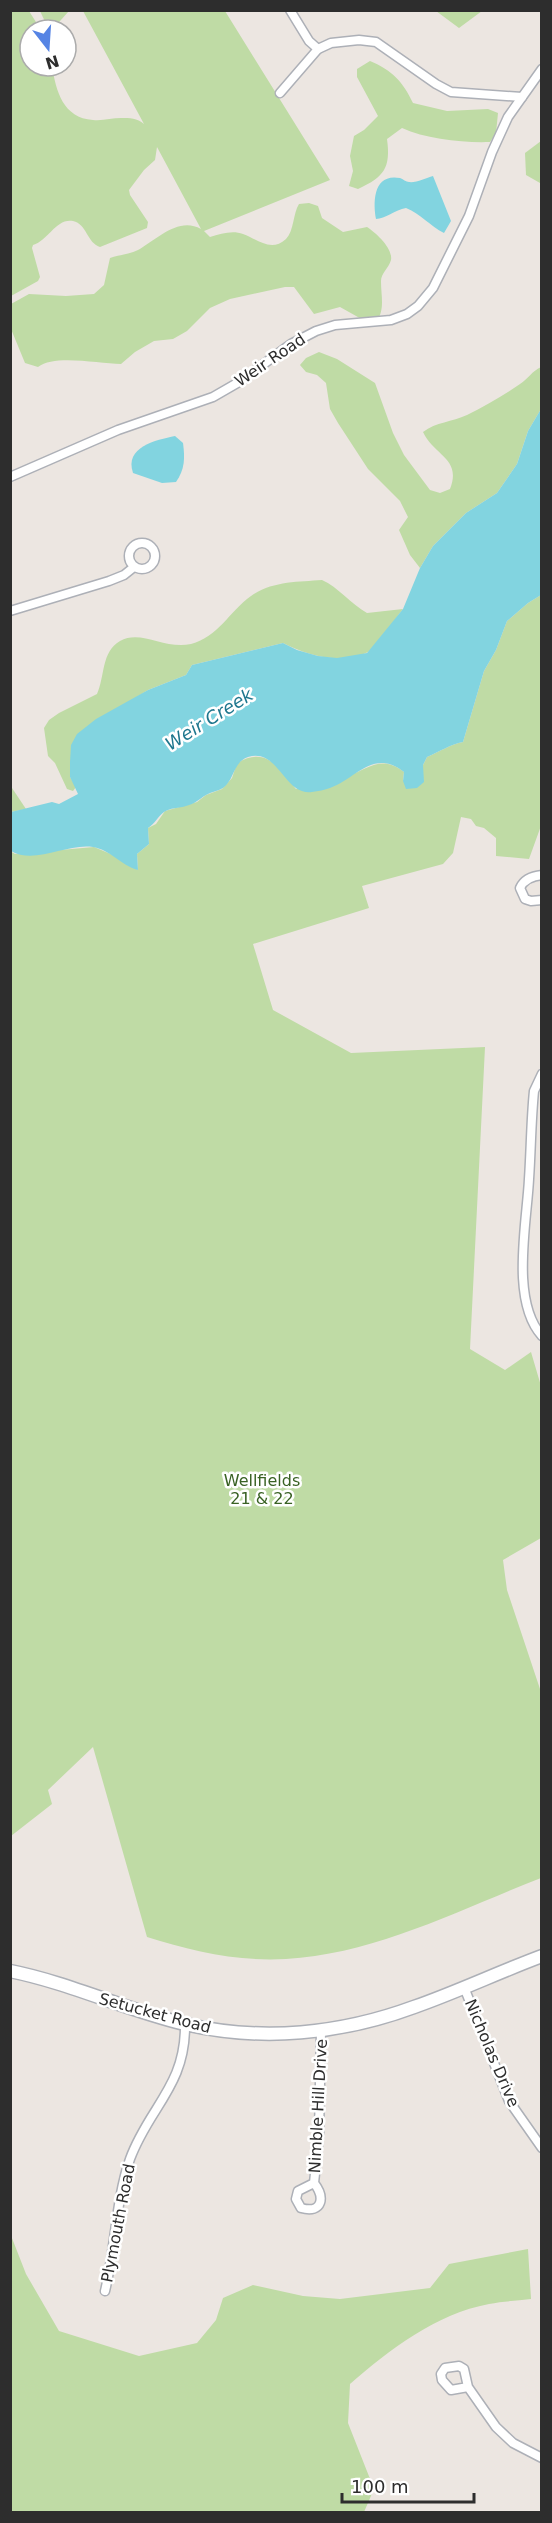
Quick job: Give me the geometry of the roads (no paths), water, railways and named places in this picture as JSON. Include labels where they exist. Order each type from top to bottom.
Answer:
[{"type":"main road","name":"Setucket Road","points":[[10,1971],[185,2024],[216,2030],[283,2034],[362,2023],[391,2015],[542,1956]]},
{"type":"street","points":[[290,10],[309,41],[318,49]]},
{"type":"street","points":[[280,93],[318,49],[345,40],[376,42],[444,90],[460,95],[522,97]]},
{"type":"street","name":"Weir Road","points":[[10,477],[118,430],[213,397],[239,382],[291,344],[316,331],[335,326],[391,320],[407,314],[418,306],[433,288],[449,257],[477,198],[492,152],[508,117],[542,69]]},
{"type":"street","points":[[10,611],[124,575],[134,567]]},
{"type":"street","points":[[542,875],[532,876],[522,882],[520,888],[525,899],[542,900]]},
{"type":"street","points":[[542,1074],[534,1091],[523,1253],[525,1297],[534,1328],[542,1336]]},
{"type":"street","name":"Nicholas Drive","points":[[464,1988],[509,2101],[542,2148]]},
{"type":"street","name":"Plymouth Road","points":[[105,2291],[127,2170],[147,2127],[175,2079],[184,2052],[185,2024]]},
{"type":"street","name":"Nimble Hill Drive","points":[[314,2183],[319,2135],[321,2030]]},
{"type":"street","points":[[468,2387],[496,2427],[513,2443],[542,2458]]},
{"type":"water","points":[[433,176],[451,221],[444,233],[406,208],[376,219],[375,197],[384,180],[400,178],[412,182]]},
{"type":"water","name":"Weir Creek","points":[[541,409],[541,595],[507,621],[496,650],[484,671],[463,742],[427,757],[423,765],[424,782],[417,788],[406,789],[403,781],[404,772],[393,765],[383,763],[365,768],[328,789],[302,791],[267,759],[259,756],[248,757],[239,763],[223,788],[194,803],[166,811],[148,828],[149,844],[137,854],[138,870],[105,851],[93,847],[73,848],[30,856],[11,851],[11,812],[52,802],[59,804],[78,794],[70,777],[71,745],[77,734],[96,719],[148,690],[186,675],[192,665],[283,643],[318,656],[337,658],[367,653],[403,609],[420,568],[433,546],[466,513],[497,493],[517,464],[528,431]]},
{"type":"water","points":[[175,436],[183,443],[184,454],[183,468],[176,482],[162,483],[133,473],[131,464],[137,451],[151,443]]},
{"type":"park label","name":"Wellfields 21 & 22","points":[[262,1489]]}]
